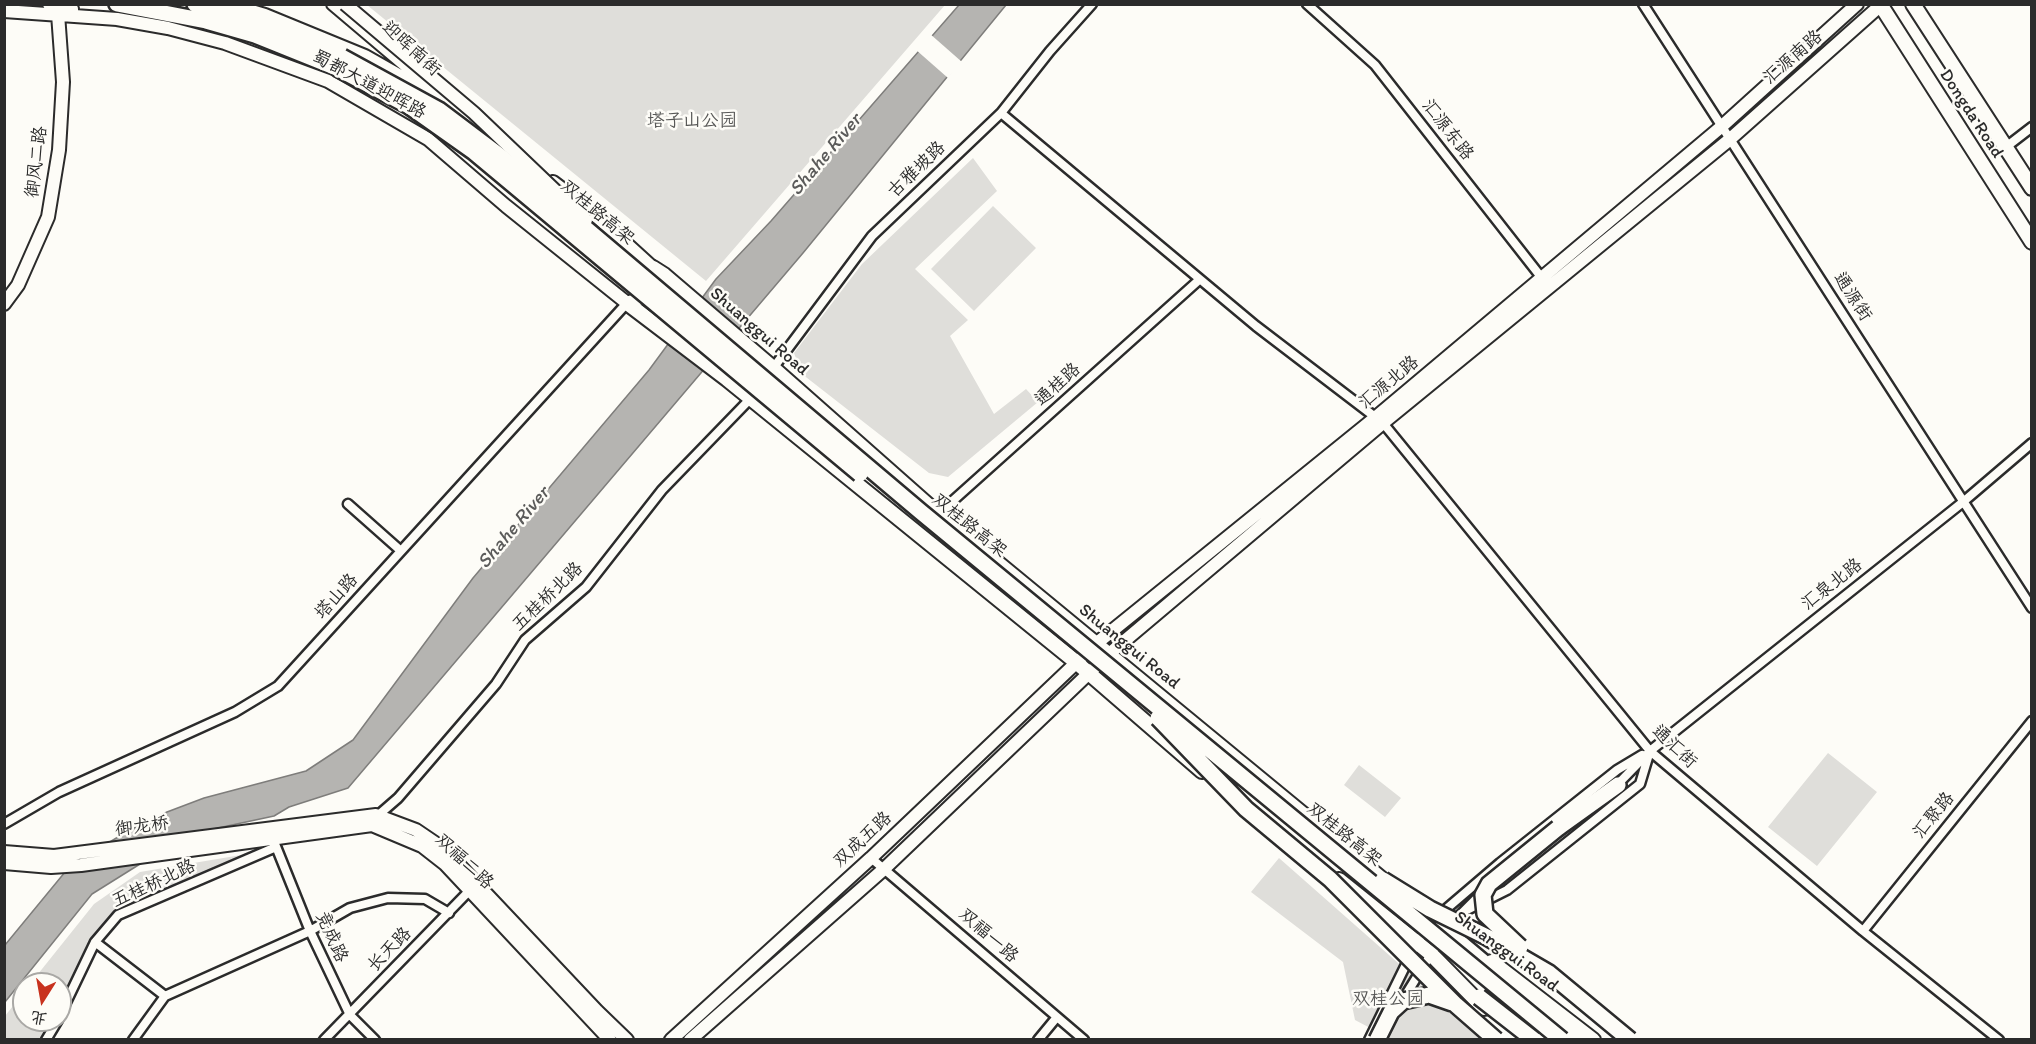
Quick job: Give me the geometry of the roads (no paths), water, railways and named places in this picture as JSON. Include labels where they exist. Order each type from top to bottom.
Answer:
[{"type":"highway","name":"蜀都大道迎晖路","points":[[195,4],[254,21],[340,62]]},
{"type":"highway","name":"蜀都大道迎晖路","points":[[117,12],[206,21],[340,62]]},
{"type":"highway","name":"双桂路高架","points":[[340,62],[439,110],[654,274],[921,512],[1548,1040]]},
{"type":"highway","name":"双桂路高架","points":[[340,62],[409,106],[474,152],[1562,1040]]},
{"type":"highway","points":[[1161,715],[1398,891],[1497,942],[1549,973]]},
{"type":"highway","points":[[1161,715],[1246,809],[1330,879],[1456,1005],[1496,1040]]},
{"type":"highway","points":[[1618,785],[1558,828],[1489,885],[1482,900],[1482,907],[1491,921],[1630,1040]]},
{"type":"highway","points":[[1446,931],[1576,1040]]},
{"type":"highway","points":[[1377,1040],[1391,1012],[1403,1001],[1429,995],[1456,1005]]},
{"type":"highway","points":[[1479,997],[1534,1040]]},
{"type":"main road","name":"Dongda Road","points":[[1913,4],[2031,188]]},
{"type":"main road","name":"Dongda Road","points":[[1881,5],[2031,242]]},
{"type":"main road","name":"Shuanggui Road","points":[[654,274],[752,349],[938,514],[1432,921],[1510,975],[1593,1040]]},
{"type":"main road","points":[[627,303],[642,306],[751,400],[1076,662],[1185,757],[1417,942],[1479,997]]},
{"type":"main road","points":[[1430,954],[1464,990],[1523,1040]]},
{"type":"street","points":[[49,4],[117,12]]},
{"type":"street","points":[[220,4],[254,21]]},
{"type":"street","name":"蜀都大道迎晖路","points":[[228,4],[265,15],[365,56],[437,97],[586,207],[654,274]]},
{"type":"street","name":"迎晖南街","points":[[333,4],[424,81],[437,97]]},
{"type":"street","points":[[345,4],[474,113],[656,275],[652,290],[644,297],[627,303]]},
{"type":"street","name":"古雅坡路","points":[[773,368],[872,236],[1001,113],[1050,51],[1092,4]]},
{"type":"street","name":"汇源东路","points":[[1307,4],[1375,65],[1545,282]]},
{"type":"street","name":"通源街","points":[[1643,4],[1729,140],[1835,299],[2031,608]]},
{"type":"street","name":"汇源南路","points":[[1721,127],[1857,4]]},
{"type":"street","name":"汇源南路","points":[[1729,140],[1881,5]]},
{"type":"street","name":"蜀都大道迎晖路","points":[[4,11],[58,15],[117,12],[225,43],[328,81],[428,139],[506,206],[627,303]]},
{"type":"street","name":"御风二路","points":[[4,304],[18,285],[48,217],[59,150],[63,82],[58,15]]},
{"type":"street","name":"通汇街","points":[[1001,113],[1199,280],[1379,420],[1650,751],[1863,931],[1999,1040]]},
{"type":"street","name":"汇源北路","points":[[1090,674],[1109,654],[1379,420],[1545,282],[1721,127]]},
{"type":"street","points":[[2006,147],[2031,127]]},
{"type":"street","name":"汇源北路","points":[[1545,282],[1729,140]]},
{"type":"street","name":"通桂路","points":[[938,514],[1199,280]]},
{"type":"street","name":"塔山路","points":[[4,824],[59,792],[235,712],[278,686],[627,303]]},
{"type":"street","points":[[642,306],[662,305],[735,365],[757,374],[773,368]]},
{"type":"street","name":"五桂桥北路","points":[[374,820],[398,798],[496,684],[525,640],[586,587],[662,490],[751,400],[773,368]]},
{"type":"street","name":"汇源北路","points":[[1076,662],[1379,420]]},
{"type":"street","name":"汇泉北路","points":[[1383,1040],[1409,988],[1430,954],[1446,931],[1474,899],[1605,798],[1650,751],[1963,502],[2031,443]]},
{"type":"street","points":[[348,504],[401,551]]},
{"type":"street","name":"双成五路","points":[[671,1040],[871,858],[1076,662]]},
{"type":"street","name":"双成五路","points":[[690,1040],[884,869],[1090,674]]},
{"type":"street","name":"汇聚路","points":[[1863,931],[2031,721]]},
{"type":"street","points":[[1459,915],[1507,890],[1640,784],[1650,751]]},
{"type":"street","name":"汇泉北路","points":[[1369,1040],[1417,942],[1432,921],[1500,863],[1617,770],[1650,751]]},
{"type":"street","points":[[271,838],[374,820]]},
{"type":"street","name":"双福二路","points":[[374,820],[429,838],[444,849],[610,1040]]},
{"type":"street","name":"五桂桥北路","points":[[72,990],[95,942],[118,915],[271,838]]},
{"type":"street","name":"御龙桥","points":[[14,861],[81,865],[271,838]]},
{"type":"street","name":"御龙桥","points":[[14,861],[54,855],[271,838]]},
{"type":"street","name":"竞成路","points":[[271,838],[310,931],[350,1015],[375,1040]]},
{"type":"street","points":[[4,852],[14,861]]},
{"type":"street","name":"双福一路","points":[[871,858],[1084,1040]]},
{"type":"street","name":"双福二路","points":[[474,886],[627,1040]]},
{"type":"street","name":"长天路","points":[[324,1040],[474,886]]},
{"type":"street","points":[[133,1040],[165,996],[310,931],[350,908],[387,898],[425,899],[449,913]]},
{"type":"street","points":[[95,942],[165,996]]},
{"type":"street","points":[[1038,1040],[1057,1017]]},
{"type":"park label","name":"塔子山公园","points":[[692,121]]},
{"type":"park label","name":"双桂公园","points":[[1388,999]]},
{"type":"water label","name":"Shahe River","points":[[826,155]]},
{"type":"water label","name":"Shahe River","points":[[514,528]]}]
